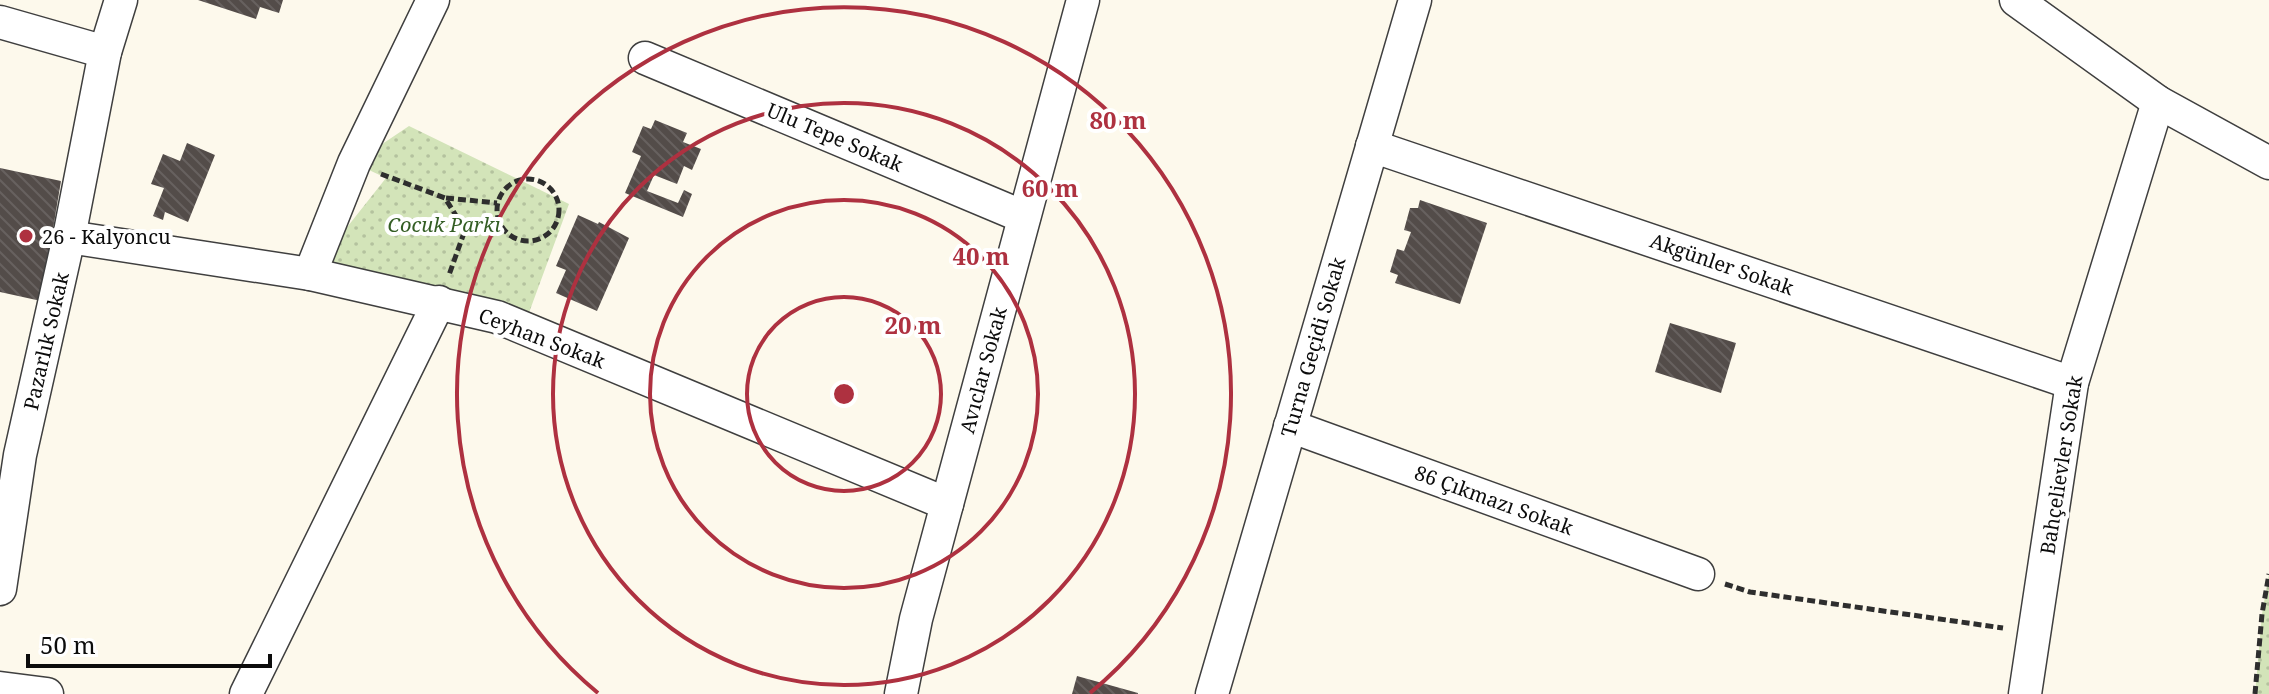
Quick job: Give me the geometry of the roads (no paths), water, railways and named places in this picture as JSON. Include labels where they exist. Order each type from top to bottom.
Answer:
[{"type":"street","name":"Pazarlık Sokak","points":[[0,589],[10,452],[69,237],[105,52],[121,0]]},
{"type":"street","points":[[310,274],[354,163],[433,0]]},
{"type":"street","name":"Avıclar Sokak","points":[[901,694],[916,619],[1083,0]]},
{"type":"street","name":"Turna Geçidi Sokak","points":[[1213,694],[1415,0]]},
{"type":"street","points":[[2016,0],[2158,102],[2269,163]]},
{"type":"street","points":[[0,22],[105,52]]},
{"type":"street","name":"Ulu Tepe Sokak","points":[[645,58],[1024,217]]},
{"type":"street","name":"Bahçelievler Sokak","points":[[2025,694],[2072,383],[2158,102]]},
{"type":"street","name":"Akgünler Sokak","points":[[1372,146],[2072,383]]},
{"type":"street","name":"Ceyhan Sokak","points":[[69,237],[310,274],[497,317],[947,504]]},
{"type":"street","points":[[246,694],[439,302]]},
{"type":"street","name":"86 Çıkmazı Sokak","points":[[1290,426],[1698,574]]},
{"type":"street","points":[[0,688],[47,694]]},
{"type":"place","name":"26 - Kalyoncu","points":[[26,236]]},
{"type":"park label","name":"Cocuk Parkı","points":[[444,224]]}]
